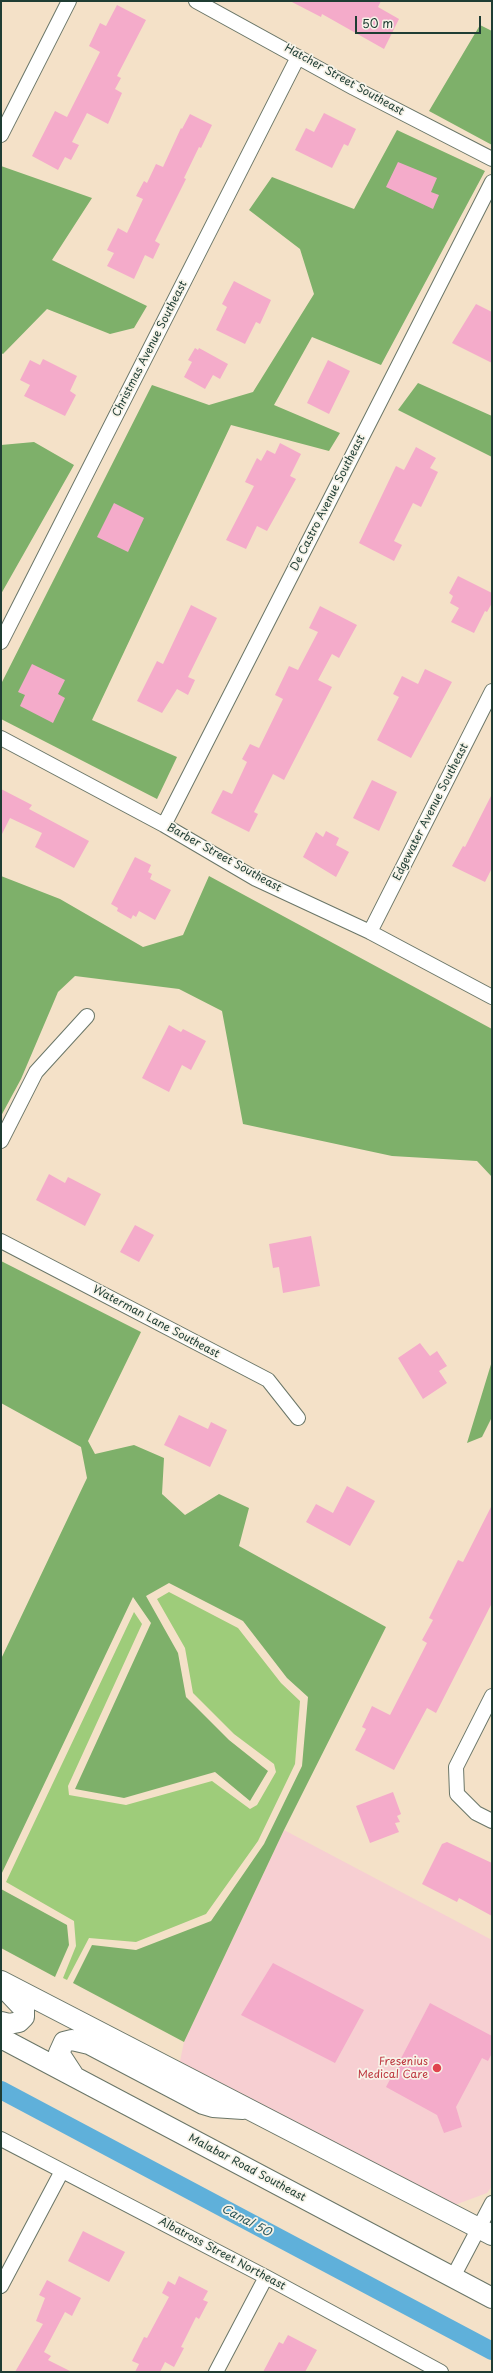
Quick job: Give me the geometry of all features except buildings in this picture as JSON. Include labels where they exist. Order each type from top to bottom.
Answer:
[{"type":"main road","points":[[1,1981],[485,2232]]},
{"type":"main road","points":[[1,1985],[24,2009],[24,2016],[19,2022],[9,2024],[1,2022]]},
{"type":"main road","name":"Malabar Road Southeast","points":[[1,2038],[492,2298]]},
{"type":"main road","points":[[74,2077],[59,2053],[64,2042],[72,2040],[89,2044],[203,2104],[213,2107],[251,2110]]},
{"type":"street","points":[[1,135],[69,1]]},
{"type":"street","name":"Hatcher Street Southeast","points":[[196,1],[298,57],[492,159]]},
{"type":"street","name":"Christmas Avenue Southeast","points":[[1,642],[298,57]]},
{"type":"street","name":"De Castro Avenue Southeast","points":[[164,825],[492,182]]},
{"type":"street","name":"Edgewater Avenue Southeast","points":[[370,932],[492,691]]},
{"type":"street","name":"Barber Street Southeast","points":[[1,738],[164,825],[256,878],[370,932],[492,997]]},
{"type":"street","points":[[1,1140],[36,1072],[87,1016]]},
{"type":"street","name":"Waterman Lane Southeast","points":[[1,1241],[268,1380],[298,1418]]},
{"type":"street","points":[[492,1696],[456,1767],[457,1794],[476,1813],[492,1821]]},
{"type":"street","name":"Albatross Street Northeast","points":[[1,2139],[266,2277],[441,2372]]},
{"type":"street","points":[[1,2286],[62,2171]]},
{"type":"street","points":[[453,2277],[485,2232],[492,2203]]},
{"type":"street","points":[[216,2372],[266,2277]]},
{"type":"shaded area","points":[[284,1830],[492,1940],[492,2186],[487,2193],[452,2206],[179,2066],[184,2042]]},
{"type":"green space","points":[[480,25],[492,31],[492,145],[429,111]]},
{"type":"green space","points":[[397,130],[485,171],[381,365],[312,337],[274,405],[340,433],[329,451],[231,425],[92,720],[177,757],[157,799],[1,719],[1,684],[152,385],[209,405],[253,392],[314,294],[300,249],[249,210],[272,177],[354,209]]},
{"type":"green space","points":[[1,166],[92,198],[52,260],[147,306],[134,328],[110,334],[47,309],[3,354],[1,353]]},
{"type":"green space","points":[[418,383],[492,416],[492,457],[398,410]]},
{"type":"green space","points":[[34,442],[74,465],[1,594],[1,445]]},
{"type":"green space","points":[[1,876],[60,899],[143,947],[183,935],[209,876],[492,1029],[492,1177],[477,1161],[392,1156],[243,1124],[222,1011],[179,989],[75,976],[58,992],[21,1079],[1,1116]]},
{"type":"green space","points":[[1,1261],[141,1332],[88,1441],[95,1454],[134,1445],[164,1458],[162,1494],[185,1515],[219,1494],[249,1508],[239,1546],[386,1627],[284,1830],[184,2042],[73,1983],[92,1945],[136,1950],[211,1921],[264,1844],[302,1766],[308,1697],[287,1678],[243,1621],[169,1583],[146,1596],[178,1653],[186,1697],[229,1740],[268,1771],[250,1801],[215,1772],[124,1798],[75,1789],[151,1623],[133,1597],[1,1875],[1,1659],[87,1478],[81,1447],[1,1403]]},
{"type":"green space","points":[[492,1361],[492,1417],[482,1437],[467,1443]]},
{"type":"green space","points":[[169,1592],[238,1628],[281,1683],[300,1701],[295,1764],[258,1841],[206,1914],[136,1942],[89,1938],[67,1980],[63,1978],[76,1946],[74,1921],[6,1882],[134,1612],[142,1624],[68,1786],[69,1795],[126,1805],[212,1781],[250,1809],[257,1805],[276,1772],[274,1764],[234,1734],[193,1693],[185,1648],[157,1599]]},
{"type":"green space","points":[[1,1889],[67,1925],[69,1945],[55,1977],[1,1948]]},
{"type":"waterway","name":"Canal 50","points":[[1,2090],[492,2351]]},
{"type":"place","name":"Fresenius Medical Care","points":[[437,2068]]}]
